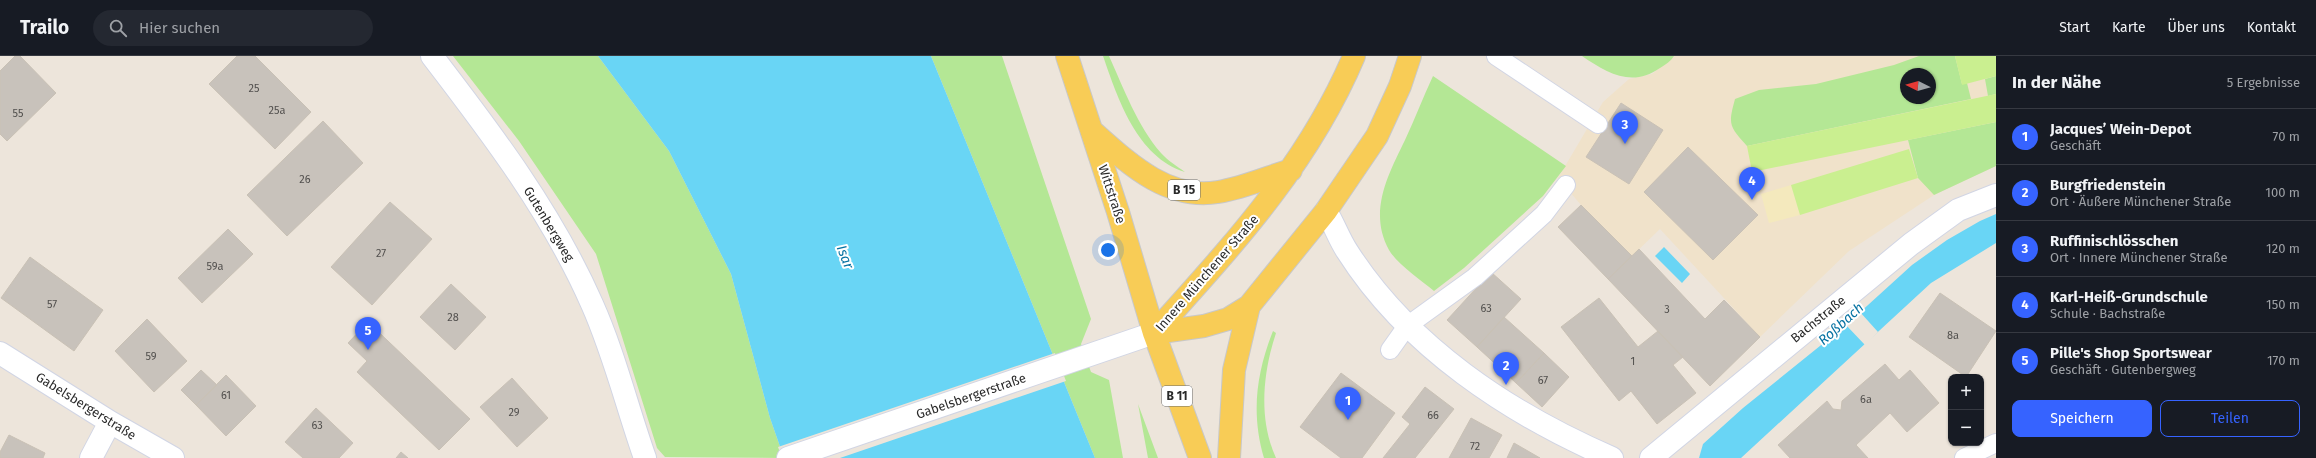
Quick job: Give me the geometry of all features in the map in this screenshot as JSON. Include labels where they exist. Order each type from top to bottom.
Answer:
[{"type":"main road","name":"Wittstraße","points":[[1067,56],[1092,131],[1154,333]]},
{"type":"main road","name":"Innere Münchener Straße","points":[[1154,333],[1242,236],[1291,170],[1328,113],[1354,56]]},
{"type":"main road","name":"Innere Münchener Straße","points":[[1154,333],[1204,326],[1228,318],[1249,306],[1326,211],[1377,136],[1400,86],[1410,56]]},
{"type":"main road","name":"B 15","points":[[1092,131],[1135,168],[1154,180],[1174,189],[1201,194],[1219,192],[1291,170]]},
{"type":"main road","points":[[1229,458],[1234,370],[1249,306]]},
{"type":"main road","name":"B 11","points":[[1154,333],[1200,458]]},
{"type":"street","name":"Gutenbergweg","points":[[432,56],[488,128],[564,245],[593,305],[645,458]]},
{"type":"street","name":"Bachstraße","points":[[1651,458],[1911,244],[1958,210],[1996,195]]},
{"type":"street","points":[[1326,211],[1347,250],[1364,275],[1407,326],[1464,374],[1530,418],[1612,458]]},
{"type":"street","name":"Gabelsbergerstraße","points":[[788,458],[1085,358],[1154,333]]},
{"type":"street","name":"Gabelsbergerstraße","points":[[0,353],[110,422],[173,458]]},
{"type":"street","points":[[91,458],[110,422]]},
{"type":"lane","points":[[1496,56],[1598,124]]},
{"type":"lane","points":[[1390,350],[1407,326],[1475,277],[1544,214],[1566,185]]},
{"type":"lane","points":[[1964,458],[1996,443]]},
{"type":"shaded area","points":[[1674,56],[1996,56],[1996,166],[1934,195],[1849,251],[1760,337],[1660,229],[1632,256],[1581,205],[1558,178],[1603,102],[1629,79],[1652,74]]},
{"type":"green space","points":[[453,56],[598,56],[669,151],[731,274],[770,418],[784,458],[665,457],[657,448],[596,254],[519,141]]},
{"type":"green space","points":[[931,56],[1002,56],[1091,319],[1081,344],[1091,372],[1109,380],[1123,458],[1095,458]]},
{"type":"green space","points":[[1103,56],[1109,56],[1138,119],[1152,142],[1161,153],[1185,172],[1168,164],[1154,154],[1142,140],[1123,108]]},
{"type":"green space","points":[[1582,56],[1674,56],[1666,64],[1650,74],[1640,77],[1630,77],[1610,73]]},
{"type":"green space","points":[[1919,56],[1955,56],[1962,84],[1967,83],[1971,99],[1747,146],[1733,129],[1731,114],[1735,99],[1759,90],[1816,84],[1894,65]]},
{"type":"green space","points":[[1955,56],[1996,56],[1996,76],[1962,85]]},
{"type":"green space","points":[[1433,76],[1566,166],[1543,196],[1464,268],[1434,291],[1398,261],[1389,250],[1383,236],[1380,222],[1380,208],[1387,180]]},
{"type":"green space","points":[[1996,76],[1996,94],[1988,96],[1985,79]]},
{"type":"green space","points":[[1996,94],[1996,122],[1752,172],[1747,146]]},
{"type":"green space","points":[[1996,122],[1996,166],[1934,195],[1918,178],[1908,140]]},
{"type":"green space","points":[[1909,149],[1918,178],[1800,215],[1791,185]]},
{"type":"green space","points":[[1273,331],[1276,333],[1268,364],[1264,396],[1267,428],[1270,443],[1276,458],[1264,458],[1258,426],[1257,394],[1259,378]]},
{"type":"green space","points":[[1138,404],[1158,458],[1148,458]]},
{"type":"sand","points":[[1791,185],[1800,215],[1769,223],[1761,194]]},
{"type":"water","name":"Isar","points":[[598,56],[931,56],[1095,458],[784,458],[770,418],[731,274],[669,151]]},
{"type":"water","points":[[1996,214],[1996,243],[1931,283],[1741,458],[1699,458],[1703,444],[1743,408],[1846,325],[1912,265],[1947,240],[1980,221]]},
{"type":"water","points":[[1664,247],[1690,274],[1682,283],[1655,256]]},
{"type":"pier","points":[[1860,312],[1878,332],[1865,345],[1846,325]]},
{"type":"pier","points":[[1055,353],[1066,381],[840,458],[782,458],[778,447]]},
{"type":"building","points":[[15,56],[20,56],[56,93],[7,141],[0,134],[0,71]]},
{"type":"building","points":[[237,56],[255,56],[311,112],[275,149],[209,84]]},
{"type":"building","points":[[1621,103],[1663,130],[1629,184],[1586,157]]},
{"type":"building","points":[[323,121],[363,163],[287,236],[247,195]]},
{"type":"building","points":[[1688,147],[1758,215],[1713,260],[1644,192]]},
{"type":"building","points":[[390,202],[432,239],[372,305],[331,267]]},
{"type":"building","points":[[1581,205],[1632,256],[1608,279],[1558,227]]},
{"type":"building","points":[[228,229],[253,254],[202,303],[178,278]]},
{"type":"building","points":[[1639,249],[1705,319],[1724,300],[1760,337],[1710,386],[1608,279]]},
{"type":"building","points":[[30,257],[103,310],[74,351],[1,298]]},
{"type":"building","points":[[1491,272],[1521,299],[1477,347],[1447,320]]},
{"type":"building","points":[[451,284],[486,317],[455,350],[420,317]]},
{"type":"building","points":[[1940,293],[1996,331],[1968,374],[1962,374],[1909,337]]},
{"type":"building","points":[[1599,298],[1638,347],[1658,331],[1683,357],[1673,365],[1696,393],[1657,424],[1631,391],[1619,401],[1561,327]]},
{"type":"building","points":[[1504,317],[1544,353],[1516,383],[1477,347]]},
{"type":"building","points":[[147,319],[187,361],[154,392],[115,351]]},
{"type":"building","points":[[368,322],[470,419],[439,450],[357,372],[367,361],[348,343]]},
{"type":"building","points":[[1544,353],[1569,377],[1542,407],[1516,383]]},
{"type":"building","points":[[1885,364],[1899,380],[1910,370],[1939,403],[1907,432],[1890,413],[1856,445],[1868,458],[1790,458],[1778,445],[1827,401],[1833,409],[1841,410],[1842,401]]},
{"type":"building","points":[[201,370],[217,385],[196,405],[181,390]]},
{"type":"building","points":[[1341,373],[1395,413],[1362,458],[1341,458],[1300,427]]},
{"type":"building","points":[[226,375],[256,406],[226,436],[196,405]]},
{"type":"building","points":[[512,378],[548,418],[517,447],[480,407]]},
{"type":"building","points":[[1425,387],[1454,409],[1415,458],[1383,458],[1410,424],[1402,417]]},
{"type":"building","points":[[316,408],[353,443],[339,458],[303,458],[285,442]]},
{"type":"building","points":[[1471,418],[1502,435],[1489,458],[1449,458]]},
{"type":"building","points":[[9,435],[45,453],[43,458],[0,458],[0,452]]},
{"type":"building","points":[[1514,443],[1540,458],[1507,458]]},
{"type":"building","points":[[401,452],[408,458],[396,458]]},
{"type":"place","name":"Ruffinischlösschen","points":[[1625,144]]},
{"type":"place","name":"Karl-Heiß-Grundschule","points":[[1752,200]]},
{"type":"place","name":"Pille's Shop Sportswear","points":[[368,350]]},
{"type":"place","name":"Burgfriedenstein","points":[[1506,385]]},
{"type":"place","name":"Jacques’ Wein-Depot","points":[[1348,420]]},
{"type":"water label","name":"Roßbach","points":[[1841,324]]}]
